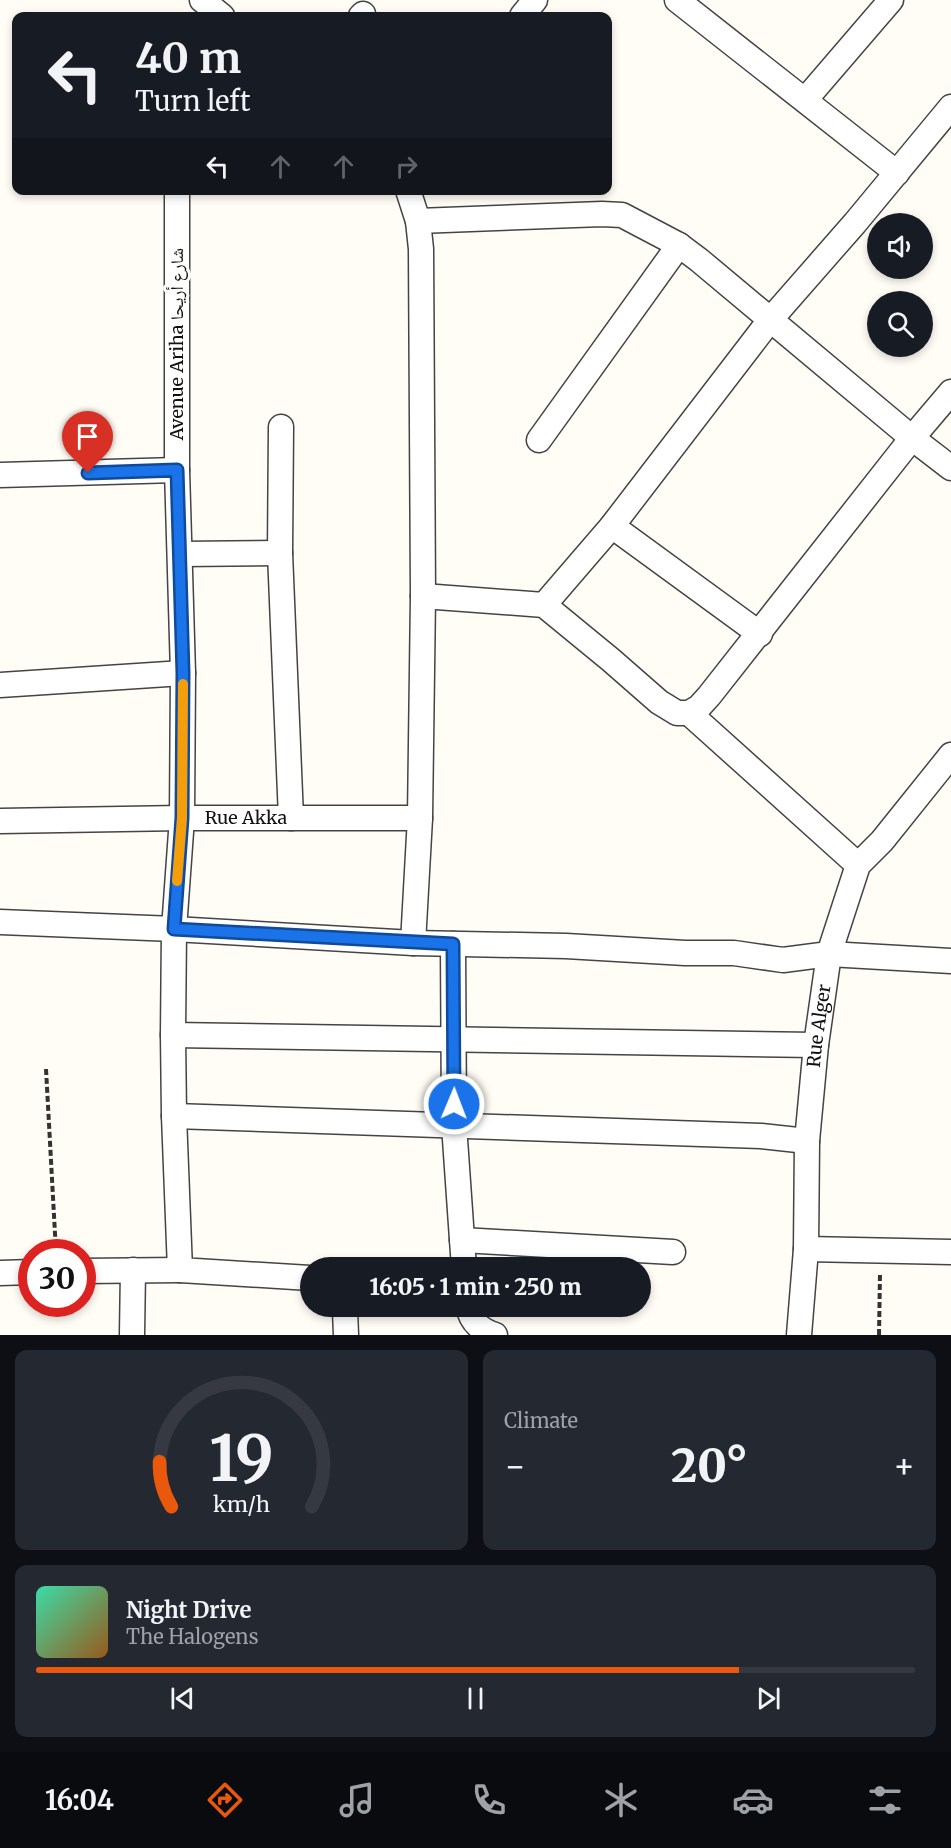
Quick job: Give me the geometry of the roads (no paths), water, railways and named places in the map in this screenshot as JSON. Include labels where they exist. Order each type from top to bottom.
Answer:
[{"type":"street","points":[[202,0],[217,12]]},
{"type":"street","points":[[525,12],[535,0]]},
{"type":"street","points":[[677,0],[897,173]]},
{"type":"street","points":[[805,100],[891,0]]},
{"type":"street","points":[[544,605],[612,526],[770,320],[951,107]]},
{"type":"street","name":"Avenue Ariha شارع أريحا","points":[[177,195],[177,470],[183,673],[182,818],[174,929],[173,1035],[180,1270]]},
{"type":"street","points":[[410,195],[418,221],[422,249],[423,596],[420,818],[413,943]]},
{"type":"street","points":[[418,221],[602,214],[622,216],[679,246],[699,260],[951,468]]},
{"type":"street","points":[[539,440],[679,246]]},
{"type":"street","points":[[423,596],[544,605],[658,702],[677,713],[689,713],[699,707],[709,696],[760,634],[912,438],[951,392]]},
{"type":"street","points":[[281,427],[280,553],[291,818]]},
{"type":"street","points":[[0,475],[177,470]]},
{"type":"street","points":[[612,526],[760,634]]},
{"type":"street","points":[[180,554],[280,553]]},
{"type":"street","points":[[0,685],[183,673]]},
{"type":"street","points":[[689,713],[858,865]]},
{"type":"street","name":"Rue Alger","points":[[799,1335],[806,1249],[807,1141],[816,1045],[829,954],[858,865],[882,841],[951,754]]},
{"type":"street","name":"Rue Akka","points":[[0,821],[420,818]]},
{"type":"street","points":[[0,922],[174,929],[413,943],[734,953],[783,960],[829,954],[951,961]]},
{"type":"street","points":[[453,944],[454,1125],[463,1257]]},
{"type":"street","points":[[173,1035],[816,1045]]},
{"type":"street","points":[[174,1116],[761,1136],[807,1141]]},
{"type":"street","points":[[462,1240],[673,1252]]},
{"type":"street","points":[[806,1249],[951,1252]]},
{"type":"street","points":[[132,1335],[133,1270]]},
{"type":"street","points":[[96,1271],[180,1270],[300,1277]]},
{"type":"street","points":[[0,1273],[18,1272]]},
{"type":"street","points":[[345,1317],[345,1335]]},
{"type":"street","points":[[471,1317],[478,1327],[495,1335]]}]
